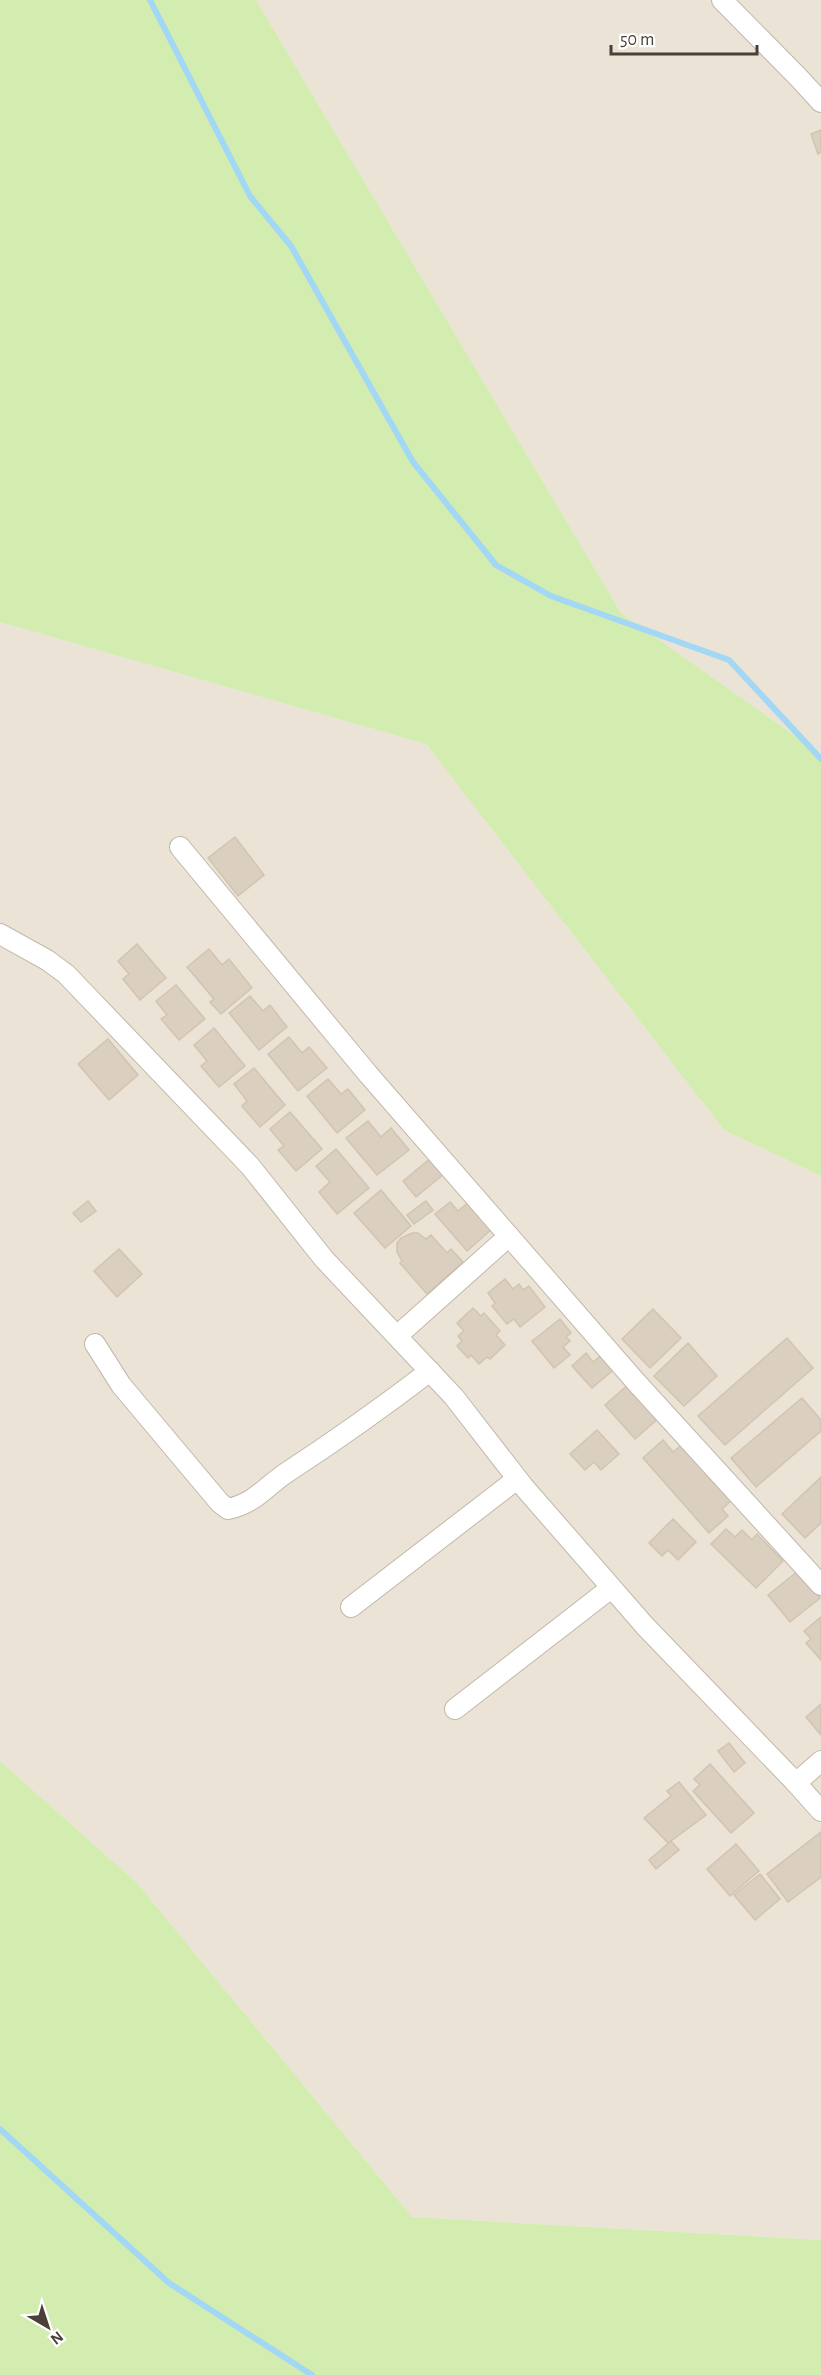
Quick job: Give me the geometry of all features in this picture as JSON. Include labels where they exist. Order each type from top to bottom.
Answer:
[{"type":"street","points":[[722,0],[821,102]]},
{"type":"street","points":[[180,847],[368,1074],[636,1382],[821,1585]]},
{"type":"street","points":[[0,934],[47,960],[66,974],[250,1166],[324,1259],[454,1396],[517,1479],[611,1588],[821,1811]]},
{"type":"street","points":[[397,1336],[509,1236]]},
{"type":"street","points":[[95,1344],[121,1385],[228,1509],[244,1506],[430,1371]]},
{"type":"street","points":[[351,1606],[517,1479]]},
{"type":"street","points":[[455,1709],[611,1588]]},
{"type":"street","points":[[796,1783],[821,1761]]},
{"type":"shaded area","points":[[256,0],[821,0],[821,754],[621,613]]},
{"type":"shaded area","points":[[0,622],[426,744],[724,1130],[821,1176],[821,2240],[412,2217],[136,1882],[0,1761]]},
{"type":"green space","points":[[0,0],[256,0],[621,613],[821,754],[821,1176],[724,1130],[426,744],[0,622]]},
{"type":"green space","points":[[0,1761],[136,1882],[412,2217],[821,2240],[821,2375],[0,2375]]},
{"type":"building","points":[[821,130],[821,152],[818,154],[811,134]]},
{"type":"building","points":[[235,837],[264,875],[238,896],[208,858]]},
{"type":"building","points":[[137,944],[166,978],[140,1000],[123,979],[129,974],[118,961]]},
{"type":"building","points":[[209,949],[222,965],[229,959],[252,988],[221,1014],[210,1002],[214,999],[187,967]]},
{"type":"building","points":[[176,985],[205,1019],[179,1040],[161,1019],[167,1015],[156,1001]]},
{"type":"building","points":[[250,996],[263,1011],[270,1005],[287,1027],[259,1050],[229,1013]]},
{"type":"building","points":[[214,1028],[245,1066],[219,1087],[201,1066],[207,1061],[194,1045]]},
{"type":"building","points":[[289,1037],[302,1053],[309,1047],[327,1068],[298,1091],[268,1054]]},
{"type":"building","points":[[108,1039],[138,1075],[109,1100],[78,1064]]},
{"type":"building","points":[[254,1068],[285,1105],[260,1127],[242,1106],[247,1101],[234,1084]]},
{"type":"building","points":[[328,1079],[341,1094],[348,1089],[365,1110],[337,1133],[307,1096]]},
{"type":"building","points":[[290,1112],[322,1149],[296,1171],[278,1150],[284,1146],[270,1129]]},
{"type":"building","points":[[368,1121],[381,1137],[391,1128],[409,1150],[377,1175],[346,1138]]},
{"type":"building","points":[[336,1149],[369,1188],[337,1214],[319,1192],[330,1182],[316,1166]]},
{"type":"building","points":[[431,1158],[445,1173],[416,1197],[403,1181]]},
{"type":"building","points":[[381,1190],[411,1226],[385,1248],[354,1213]]},
{"type":"building","points":[[88,1201],[96,1211],[81,1222],[73,1213]]},
{"type":"building","points":[[426,1201],[433,1210],[414,1224],[407,1215]]},
{"type":"building","points":[[450,1202],[458,1211],[469,1202],[492,1229],[467,1251],[435,1214]]},
{"type":"building","points":[[418,1233],[426,1239],[431,1235],[447,1253],[451,1249],[463,1262],[427,1294],[400,1263],[402,1261],[397,1252],[397,1243],[401,1238]]},
{"type":"building","points":[[119,1249],[142,1274],[117,1297],[94,1271]]},
{"type":"building","points":[[505,1279],[513,1289],[519,1284],[523,1290],[529,1286],[545,1307],[520,1327],[514,1319],[507,1324],[492,1306],[495,1303],[488,1293]]},
{"type":"building","points":[[473,1308],[481,1316],[484,1313],[500,1331],[496,1335],[505,1345],[490,1359],[487,1357],[479,1364],[471,1355],[468,1358],[457,1346],[462,1341],[458,1336],[464,1331],[457,1323]]},
{"type":"building","points":[[653,1309],[681,1338],[650,1368],[622,1339]]},
{"type":"building","points":[[560,1319],[571,1333],[566,1337],[570,1341],[563,1347],[570,1355],[554,1368],[532,1341]]},
{"type":"building","points":[[787,1338],[813,1368],[725,1445],[698,1416]]},
{"type":"building","points":[[688,1343],[717,1376],[684,1406],[654,1376]]},
{"type":"building","points":[[586,1353],[593,1362],[604,1353],[617,1367],[592,1388],[572,1366]]},
{"type":"building","points":[[630,1383],[660,1417],[635,1439],[605,1405]]},
{"type":"building","points":[[802,1398],[821,1420],[821,1431],[756,1487],[731,1458]]},
{"type":"building","points":[[597,1430],[619,1454],[601,1470],[594,1462],[585,1470],[570,1454]]},
{"type":"building","points":[[663,1440],[673,1452],[684,1443],[733,1499],[722,1509],[728,1516],[709,1533],[643,1458]]},
{"type":"building","points":[[821,1477],[821,1523],[805,1538],[782,1514]]},
{"type":"building","points":[[673,1519],[696,1542],[678,1560],[668,1550],[662,1556],[649,1543]]},
{"type":"building","points":[[726,1529],[735,1537],[742,1530],[752,1540],[757,1534],[783,1561],[756,1588],[711,1544]]},
{"type":"building","points":[[798,1571],[820,1598],[790,1622],[768,1595]]},
{"type":"building","points":[[821,1617],[821,1660],[806,1643],[811,1639],[804,1631]]},
{"type":"building","points":[[821,1704],[821,1735],[806,1717]]},
{"type":"building","points":[[729,1743],[745,1763],[734,1772],[718,1751]]},
{"type":"building","points":[[710,1764],[754,1813],[731,1833],[693,1791],[700,1785],[694,1779]]},
{"type":"building","points":[[679,1782],[706,1815],[668,1843],[644,1818],[671,1796],[667,1791]]},
{"type":"building","points":[[821,1832],[821,1877],[788,1902],[767,1874]]},
{"type":"building","points":[[671,1841],[679,1850],[656,1869],[649,1860]]},
{"type":"building","points":[[736,1844],[759,1871],[730,1896],[707,1869]]},
{"type":"building","points":[[760,1874],[780,1899],[755,1920],[734,1895]]},
{"type":"waterway","points":[[150,0],[250,196],[291,246],[413,462],[496,565],[551,596],[729,660],[821,759]]},
{"type":"waterway","points":[[0,2129],[169,2283],[312,2375]]}]
